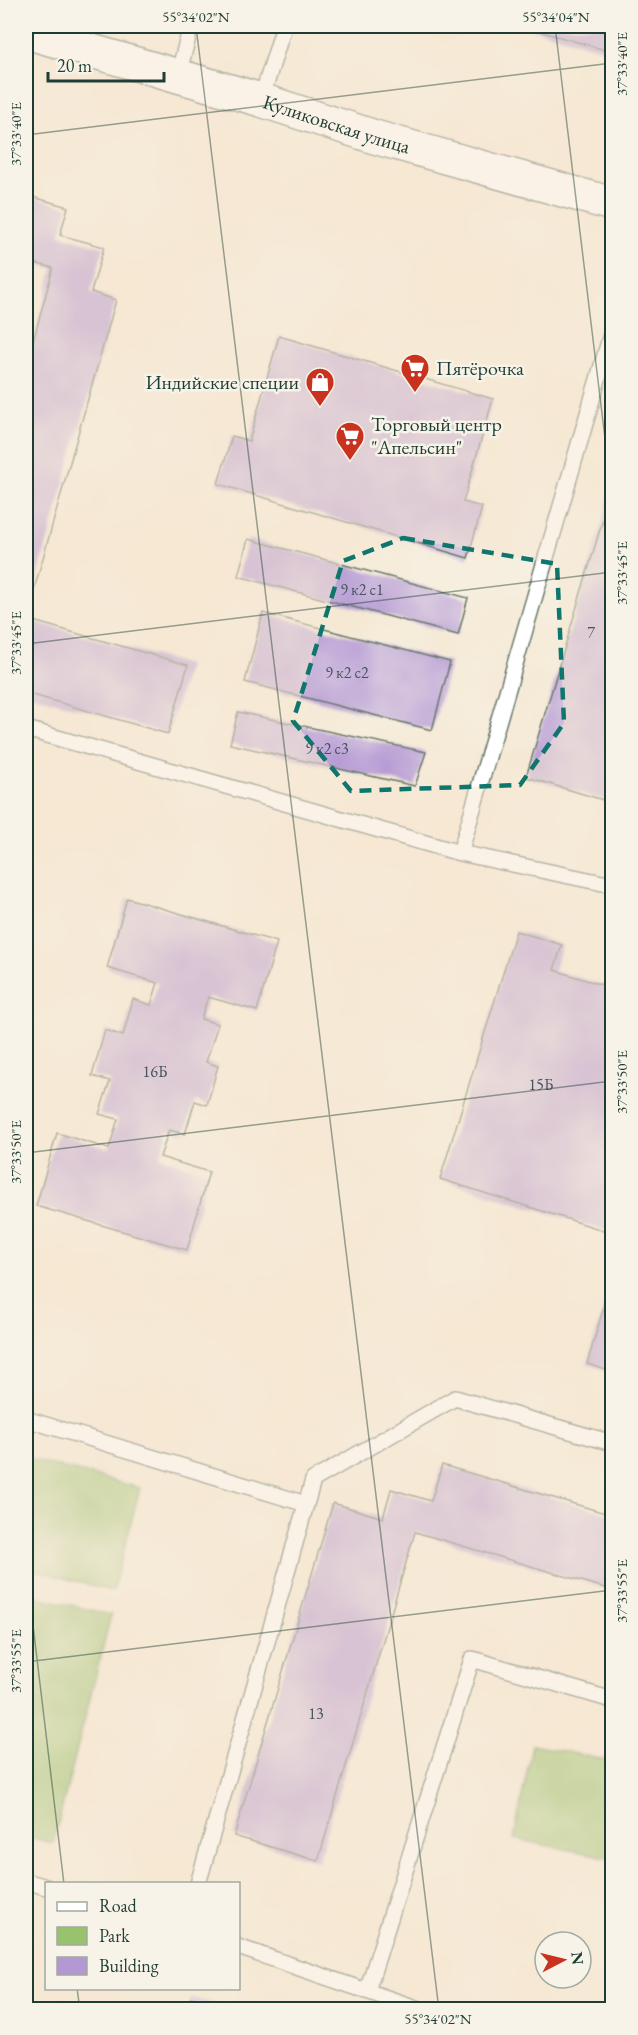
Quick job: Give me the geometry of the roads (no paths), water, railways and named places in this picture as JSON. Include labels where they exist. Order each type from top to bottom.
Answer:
[{"type":"street","name":"Куликовская улица","points":[[26,32],[178,75],[378,138],[612,204]]},
{"type":"lane","points":[[178,75],[191,26]]},
{"type":"lane","points":[[261,100],[284,26]]},
{"type":"lane","points":[[460,853],[612,331]]},
{"type":"lane","points":[[26,729],[460,853],[612,885]]},
{"type":"lane","points":[[199,1882],[313,1480],[455,1398],[612,1443]]},
{"type":"lane","points":[[26,1419],[306,1504]]},
{"type":"lane","points":[[367,1991],[472,1659],[612,1700]]},
{"type":"lane","points":[[26,1881],[45,1887]]},
{"type":"lane","points":[[240,1948],[422,2010]]},
{"type":"place","name":"Пятёрочка","points":[[415,394]]},
{"type":"place","name":"Индийские специи","points":[[320,408]]},
{"type":"place","name":"Торговый центр \"Апельсин\"","points":[[350,462]]}]
